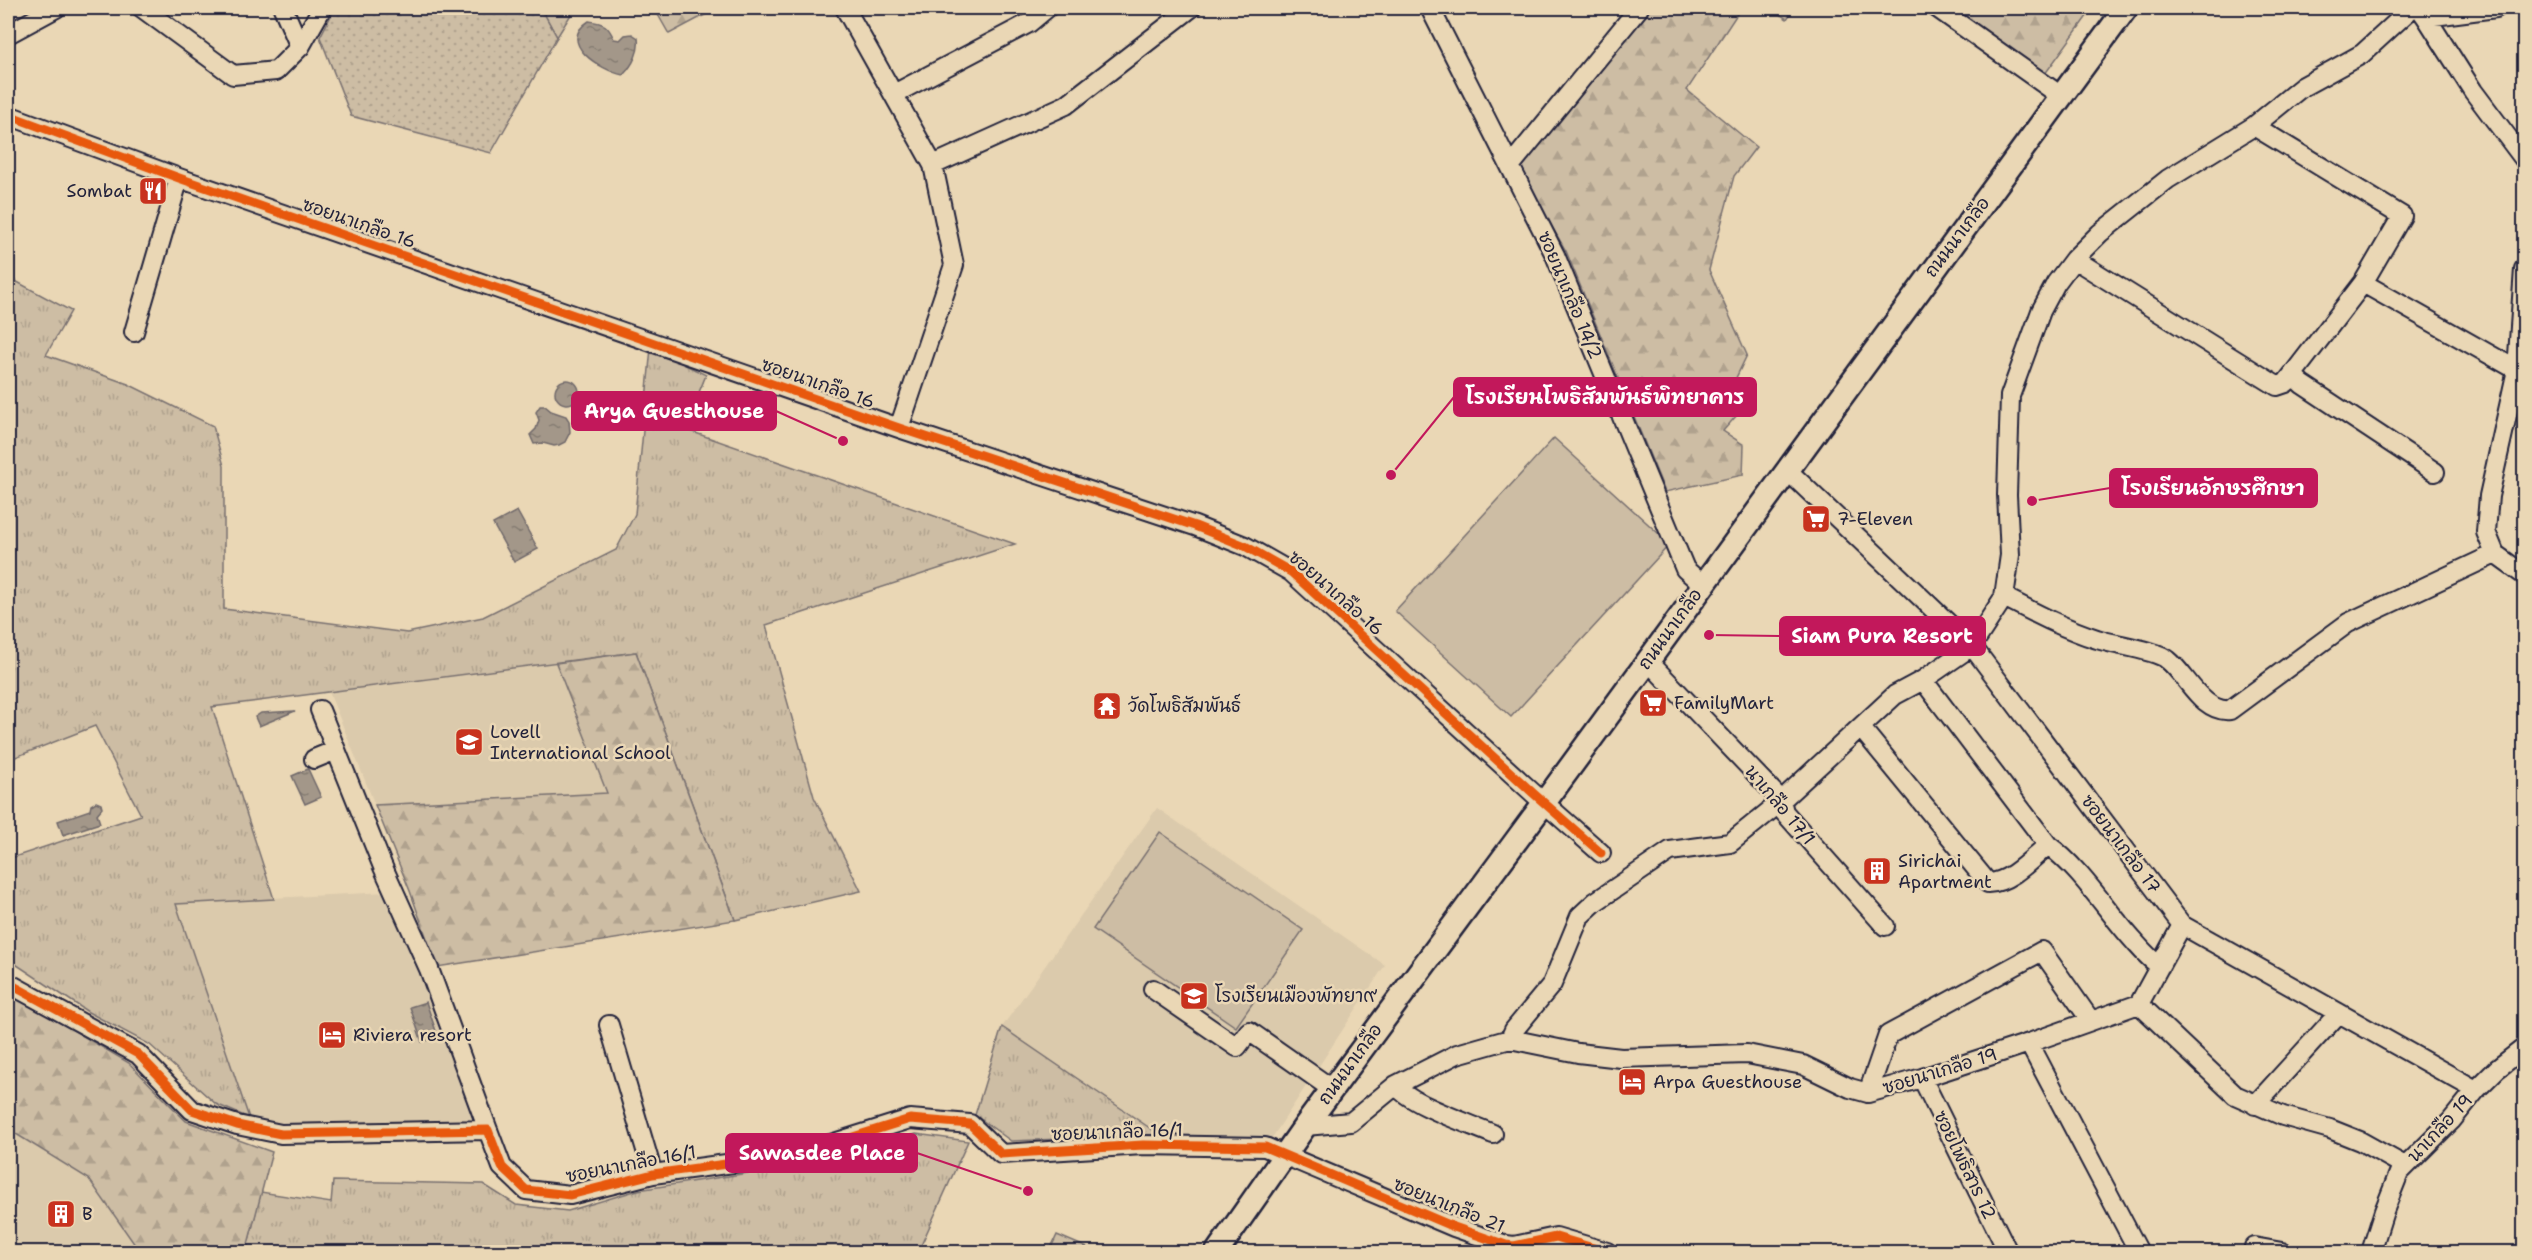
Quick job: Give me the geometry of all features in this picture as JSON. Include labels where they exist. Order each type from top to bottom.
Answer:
[{"type":"street","points":[[142,8],[233,75],[276,71],[300,47],[322,8]]},
{"type":"street","points":[[283,8],[300,47]]},
{"type":"street","points":[[845,8],[933,165],[954,265],[898,428]]},
{"type":"street","points":[[894,94],[1029,23],[1047,8]]},
{"type":"street","points":[[933,165],[1066,105],[1191,8]]},
{"type":"street","name":"ซอยนาเกลือ 14/2","points":[[1430,8],[1555,255],[1685,569],[1703,585]]},
{"type":"street","points":[[1511,165],[1638,8]]},
{"type":"street","points":[[1937,8],[2061,96]]},
{"type":"street","name":"ถนนนาเกลือ","points":[[1225,1250],[1305,1126],[2126,8]]},
{"type":"street","points":[[1510,1039],[1514,1030],[1552,984],[1580,916],[1595,902],[1670,850],[1730,843],[1896,695],[1923,680],[1972,646],[2004,597],[2010,555],[2007,495],[2010,396],[2041,311],[2056,283],[2074,259],[2100,233],[2168,179],[2254,126],[2302,87],[2362,54],[2419,11],[2496,8]]},
{"type":"street","points":[[8,34],[46,9]]},
{"type":"street","points":[[2419,11],[2473,91],[2524,159]]},
{"type":"street","name":"ซอยนาเกลือ 16","points":[[8,115],[179,178],[898,428],[1195,526],[1245,546],[1291,572],[1544,803],[1601,852]]},
{"type":"street","points":[[2074,259],[2277,386],[2286,383],[2363,283],[2402,216],[2254,126]]},
{"type":"street","points":[[134,332],[179,178]]},
{"type":"street","points":[[2524,269],[2517,370],[2489,496],[2486,532],[2495,554],[2524,575]]},
{"type":"street","points":[[2363,283],[2517,370]]},
{"type":"street","points":[[2293,375],[2301,384],[2435,472]]},
{"type":"street","name":"ซอยนาเกลือ 17","points":[[1787,470],[1972,646],[2182,925],[2476,1090]]},
{"type":"street","points":[[2004,597],[2055,623],[2098,640],[2165,657],[2210,705],[2222,711],[2230,710],[2348,623],[2495,554]]},
{"type":"street","name":"นาเกลือ 17/1","points":[[1647,660],[1780,800],[1784,812],[1885,926]]},
{"type":"street","points":[[1923,680],[2048,845],[2062,855],[2115,921],[2151,960],[2160,966]]},
{"type":"street","name":"ซอยนาเกลือ 16/1","points":[[320,710],[383,867],[429,969],[502,1167],[526,1190],[570,1195],[653,1174],[799,1154],[910,1119],[970,1124],[1001,1154],[1143,1145],[1265,1147],[1285,1154]]},
{"type":"street","points":[[1861,728],[1988,883],[1997,883],[2019,869],[2048,845]]},
{"type":"street","points":[[314,759],[336,750]]},
{"type":"street","points":[[2182,925],[2139,1004],[2235,1095],[2283,1116],[2330,1129],[2361,1142],[2405,1166]]},
{"type":"street","points":[[1868,1093],[1888,1035],[2042,951],[2091,1021]]},
{"type":"street","points":[[8,983],[138,1054],[192,1110],[237,1125],[281,1134],[488,1130]]},
{"type":"street","points":[[1153,989],[1236,1047],[1249,1031],[1332,1089]]},
{"type":"street","name":"ซอยนาเกลือ 19","points":[[1305,1126],[1352,1122],[1396,1085],[1457,1054],[1510,1039],[1578,1053],[1621,1058],[1747,1054],[1803,1065],[1850,1088],[1868,1093],[2029,1043],[2139,1004]]},
{"type":"street","points":[[2255,1105],[2338,1013]]},
{"type":"street","points":[[609,1025],[653,1174]]},
{"type":"street","points":[[2029,1043],[2139,1252]]},
{"type":"street","points":[[2476,1090],[2524,1047]]},
{"type":"street","name":"ซอยโพธิสาร 12","points":[[1922,1078],[2008,1252]]},
{"type":"street","points":[[1396,1085],[1413,1100],[1493,1134]]},
{"type":"street","name":"นาเกลือ 19","points":[[2371,1252],[2394,1182],[2405,1166],[2451,1121],[2476,1090]]},
{"type":"street","name":"ซอยนาเกลือ 21","points":[[1285,1154],[1454,1227],[1506,1245],[1514,1246],[1556,1237],[1606,1252]]},
{"type":"street","points":[[2254,1247],[2282,1252]]},
{"type":"shaded area","name":"Lovell International School","points":[[556,663],[608,793],[375,805],[329,692]]},
{"type":"shaded area","name":"โรงเรียนเมืองพัทยา๙","points":[[1157,808],[1385,965],[1270,1141],[1160,1135],[1002,1027]]},
{"type":"shaded area","name":"Riviera resort","points":[[387,892],[480,1124],[281,1128],[249,1118],[176,903]]},
{"type":"shaded area","points":[[8,1129],[89,1179],[140,1252],[8,1252]]},
{"type":"green space","points":[[335,8],[541,8],[557,37],[491,153],[351,116],[320,37]]},
{"type":"green space","points":[[541,8],[575,8],[557,37]]},
{"type":"green space","points":[[649,8],[718,8],[669,34],[657,13]]},
{"type":"green space","points":[[1647,8],[1741,8],[1687,90],[1756,147],[1734,176],[1709,270],[1747,355],[1735,380],[1751,399],[1723,431],[1744,445],[1743,475],[1665,492],[1566,251],[1519,170]]},
{"type":"green space","points":[[1770,8],[1794,8],[1787,19]]},
{"type":"green space","points":[[1945,8],[2093,8],[2042,78]]},
{"type":"green space","points":[[8,277],[71,311],[46,355],[128,384],[213,426],[224,466],[224,609],[407,633],[483,617],[616,550],[635,514],[651,348],[706,375],[684,429],[1015,544],[766,625],[814,797],[861,891],[735,920],[636,652],[212,707],[274,899],[176,904],[249,1118],[216,1104],[149,1044],[88,1012],[8,959],[8,859],[141,815],[95,726],[8,760]]},
{"type":"green space","points":[[1554,438],[1670,544],[1511,717],[1395,611]]},
{"type":"green space","points":[[636,652],[735,920],[437,967],[410,891],[375,805],[607,793],[556,663]]},
{"type":"green space","points":[[1160,832],[1303,930],[1236,1027],[1093,929]]},
{"type":"green space","points":[[8,992],[129,1063],[186,1121],[272,1152],[246,1252],[140,1252],[89,1179],[8,1129]]},
{"type":"green space","points":[[1002,1027],[1160,1135],[1011,1141],[975,1115]]},
{"type":"green space","points":[[916,1134],[968,1141],[918,1252],[246,1252],[261,1192],[331,1203],[333,1181],[483,1184],[516,1205],[568,1211],[638,1190],[806,1164]]},
{"type":"green space","points":[[1057,1235],[1097,1252],[1049,1252]]},
{"type":"water","points":[[589,21],[605,26],[614,39],[620,40],[625,35],[632,34],[638,38],[635,58],[623,75],[594,62],[579,46],[577,38],[580,29]]},
{"type":"water","points":[[562,380],[572,380],[579,387],[579,397],[572,404],[562,404],[555,397],[555,387]]},
{"type":"water","points":[[540,406],[566,416],[570,432],[565,442],[554,446],[543,443],[534,444],[530,435],[536,429],[539,420],[536,412]]},
{"type":"water","points":[[517,511],[538,549],[514,562],[493,524]]},
{"type":"water","points":[[295,711],[259,726],[255,717],[261,713]]},
{"type":"water","points":[[308,769],[321,797],[305,804],[292,776]]},
{"type":"water","points":[[96,802],[101,804],[102,808],[97,814],[100,823],[63,835],[58,821],[90,810],[91,805]]},
{"type":"water","points":[[426,1002],[438,1037],[422,1042],[410,1007]]},
{"type":"cycle path","points":[[8,115],[179,178],[899,428],[1195,526],[1245,546],[1291,572],[1601,853]]},
{"type":"cycle path","points":[[8,983],[138,1054],[192,1110],[237,1125],[281,1134],[488,1130],[502,1167],[526,1190],[570,1195],[653,1174],[799,1154],[910,1119],[970,1124],[1001,1154],[1143,1145],[1265,1147],[1454,1227],[1506,1245],[1514,1246],[1556,1237],[1607,1252]]},
{"type":"place","name":"Sombat","points":[[153,191]]},
{"type":"place","name":"Arya Guesthouse","points":[[843,441]]},
{"type":"place","name":"โรงเรียนโพธิสัมพันธ์พิทยาคาร","points":[[1391,475]]},
{"type":"place","name":"โรงเรียนอักษรศึกษา","points":[[2032,501]]},
{"type":"place","name":"7-Eleven","points":[[1816,519]]},
{"type":"place","name":"Siam Pura Resort","points":[[1709,635]]},
{"type":"place","name":"FamilyMart","points":[[1653,703]]},
{"type":"place","name":"วัดโพธิสัมพันธ์","points":[[1107,706]]},
{"type":"place","name":"Lovell International School","points":[[469,742]]},
{"type":"place","name":"Sirichai Apartment","points":[[1877,871]]},
{"type":"place","name":"โรงเรียนเมืองพัทยา๙","points":[[1194,996]]},
{"type":"place","name":"Riviera resort","points":[[332,1035]]},
{"type":"place","name":"Arpa Guesthouse","points":[[1632,1082]]},
{"type":"place","name":"Sawasdee Place","points":[[1028,1191]]},
{"type":"place","name":"B","points":[[61,1214]]}]
